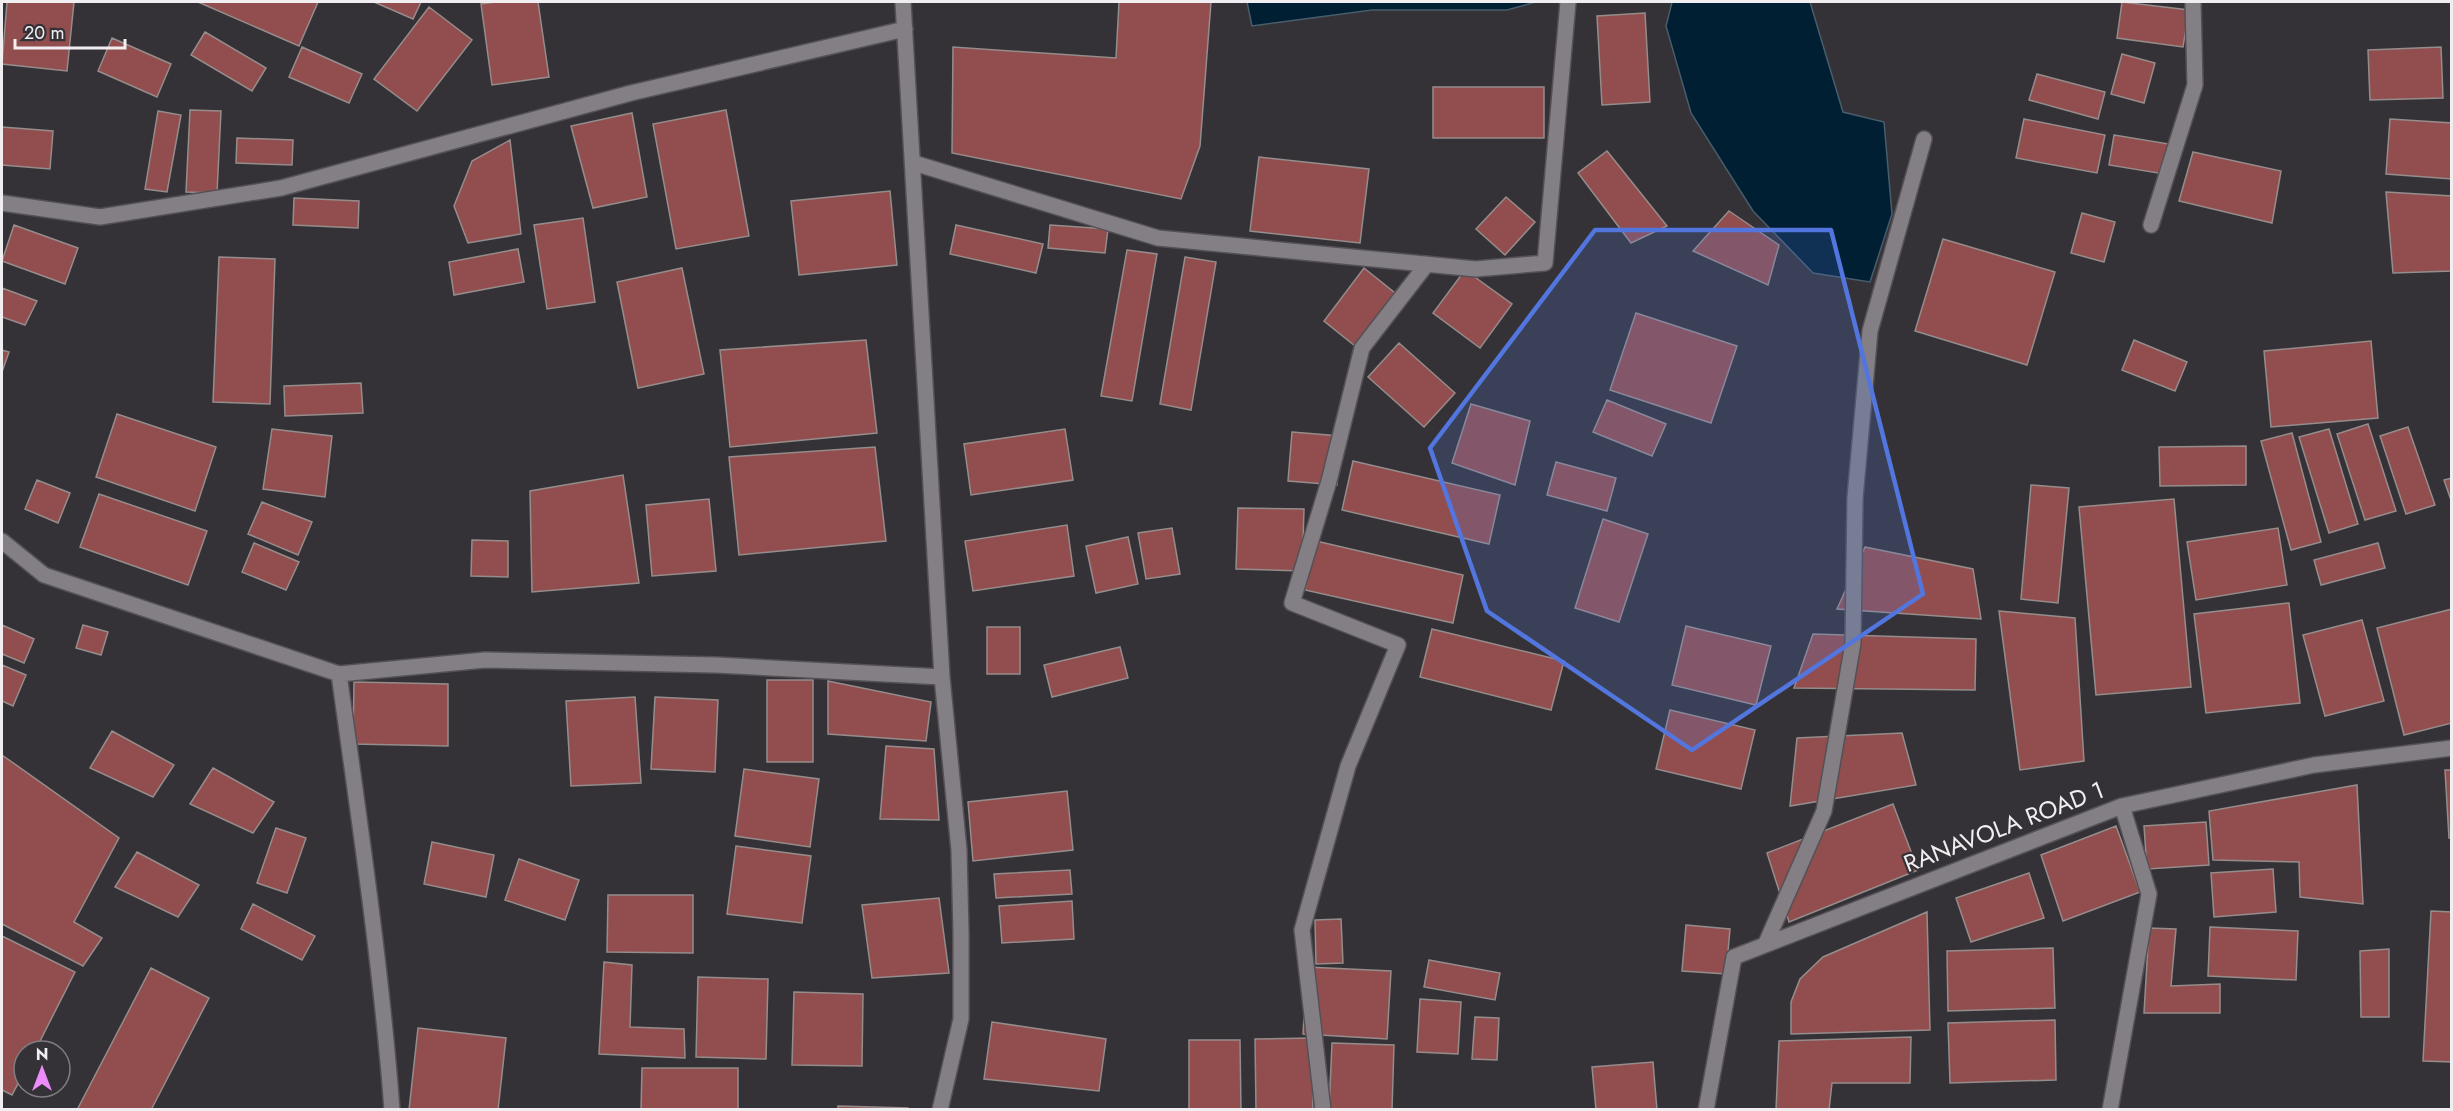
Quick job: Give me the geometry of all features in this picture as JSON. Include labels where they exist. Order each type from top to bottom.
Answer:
[{"type":"street","points":[[903,2],[942,677],[959,850],[962,1019],[940,1110]]},
{"type":"street","points":[[914,162],[1158,238],[1476,269],[1545,263],[1568,2]]},
{"type":"street","points":[[2151,225],[2195,85],[2193,2]]},
{"type":"street","points":[[2,203],[100,217],[281,188],[631,93],[905,29]]},
{"type":"street","points":[[1766,943],[1824,811],[1853,643],[1855,498],[1870,330],[1924,139]]},
{"type":"street","points":[[1323,1110],[1302,930],[1348,766],[1398,645],[1292,603],[1329,482],[1362,348],[1427,264]]},
{"type":"street","points":[[2,541],[44,575],[339,674],[484,660],[716,665],[942,677]]},
{"type":"street","points":[[339,674],[359,806],[384,1002],[392,1110]]},
{"type":"street","name":"RANAVOLA ROAD 1","points":[[1706,1110],[1734,957],[2122,806],[2314,765],[2451,748]]},
{"type":"street","points":[[2110,1110],[2149,894],[2122,806]]},
{"type":"highlighted area","points":[[1595,230],[1831,230],[1923,594],[1692,750],[1487,611],[1430,448]]},
{"type":"water","points":[[1247,2],[1536,2],[1507,10],[1372,10],[1252,26]]},
{"type":"water","points":[[1672,2],[1810,2],[1843,112],[1884,122],[1892,214],[1870,282],[1813,273],[1753,211],[1691,113],[1666,26]]},
{"type":"building","points":[[7,2],[74,2],[67,71],[2,64]]},
{"type":"building","points":[[198,2],[318,2],[299,46]]},
{"type":"building","points":[[374,2],[421,2],[413,19]]},
{"type":"building","points":[[538,2],[549,77],[492,85],[481,4]]},
{"type":"building","points":[[1119,2],[1211,2],[1200,146],[1181,199],[952,153],[953,47],[1116,58]]},
{"type":"building","points":[[2122,2],[2189,10],[2183,47],[2117,38]]},
{"type":"building","points":[[429,7],[472,40],[417,111],[374,79]]},
{"type":"building","points":[[1645,13],[1650,102],[1602,105],[1597,16]]},
{"type":"building","points":[[205,32],[266,68],[252,91],[191,55]]},
{"type":"building","points":[[112,38],[171,64],[157,97],[98,71]]},
{"type":"building","points":[[302,47],[362,74],[349,103],[289,77]]},
{"type":"building","points":[[2441,47],[2443,98],[2370,100],[2368,50]]},
{"type":"building","points":[[2122,54],[2155,63],[2144,103],[2111,94]]},
{"type":"building","points":[[2037,74],[2105,92],[2098,119],[2029,100]]},
{"type":"building","points":[[1433,87],[1544,87],[1544,138],[1433,138]]},
{"type":"building","points":[[190,110],[221,111],[217,193],[186,192]]},
{"type":"building","points":[[726,110],[749,236],[676,249],[653,124]]},
{"type":"building","points":[[158,111],[181,115],[167,192],[145,189]]},
{"type":"building","points":[[632,113],[647,197],[593,208],[571,126]]},
{"type":"building","points":[[2024,119],[2105,135],[2097,173],[2016,158]]},
{"type":"building","points":[[2390,119],[2452,123],[2452,179],[2386,174]]},
{"type":"building","points":[[2,127],[53,131],[50,169],[2,165]]},
{"type":"building","points":[[2114,135],[2175,145],[2170,175],[2109,165]]},
{"type":"building","points":[[237,138],[293,140],[292,165],[236,163]]},
{"type":"building","points":[[510,140],[521,234],[468,243],[454,206],[472,161]]},
{"type":"building","points":[[1607,151],[1667,226],[1631,243],[1578,173]]},
{"type":"building","points":[[2193,152],[2281,171],[2272,223],[2179,201]]},
{"type":"building","points":[[1259,157],[1369,169],[1360,243],[1250,231]]},
{"type":"building","points":[[890,191],[897,265],[799,275],[791,201]]},
{"type":"building","points":[[2386,192],[2452,196],[2452,271],[2393,273]]},
{"type":"building","points":[[1506,197],[1535,222],[1505,255],[1476,229]]},
{"type":"building","points":[[294,198],[359,201],[358,228],[293,225]]},
{"type":"building","points":[[1729,211],[1779,245],[1768,285],[1693,251]]},
{"type":"building","points":[[2082,213],[2115,222],[2104,262],[2071,253]]},
{"type":"building","points":[[583,218],[595,302],[547,309],[534,225]]},
{"type":"building","points":[[14,225],[78,248],[65,284],[2,261]]},
{"type":"building","points":[[956,225],[1043,244],[1036,273],[950,254]]},
{"type":"building","points":[[1050,225],[1108,229],[1105,253],[1048,248]]},
{"type":"building","points":[[1943,239],[2055,272],[2027,365],[1915,331]]},
{"type":"building","points":[[518,249],[524,282],[454,295],[449,262]]},
{"type":"building","points":[[1127,250],[1157,254],[1132,401],[1101,396]]},
{"type":"building","points":[[219,257],[275,259],[270,404],[213,402]]},
{"type":"building","points":[[1185,257],[1216,262],[1191,410],[1160,404]]},
{"type":"building","points":[[682,268],[704,374],[638,388],[617,282]]},
{"type":"building","points":[[1364,268],[1395,293],[1355,346],[1324,321]]},
{"type":"building","points":[[1465,270],[1512,304],[1480,348],[1433,313]]},
{"type":"building","points":[[2,288],[37,301],[25,325],[2,317]]},
{"type":"building","points":[[1636,313],[1737,346],[1711,423],[1610,390]]},
{"type":"building","points":[[866,340],[877,433],[730,447],[720,350]]},
{"type":"building","points":[[2134,340],[2187,362],[2175,391],[2122,370]]},
{"type":"building","points":[[2371,341],[2378,418],[2271,427],[2264,351]]},
{"type":"building","points":[[1399,343],[1455,393],[1424,427],[1368,377]]},
{"type":"building","points":[[2,350],[9,352],[2,372]]},
{"type":"building","points":[[361,383],[363,413],[285,416],[284,386]]},
{"type":"building","points":[[1607,400],[1666,424],[1652,456],[1593,432]]},
{"type":"building","points":[[1471,404],[1530,421],[1515,485],[1452,463]]},
{"type":"building","points":[[117,414],[216,447],[195,511],[96,477]]},
{"type":"building","points":[[2368,424],[2396,511],[2365,520],[2337,434]]},
{"type":"building","points":[[2408,427],[2435,505],[2406,514],[2380,436]]},
{"type":"building","points":[[272,429],[332,436],[325,497],[263,489]]},
{"type":"building","points":[[1065,429],[1073,480],[971,495],[964,444]]},
{"type":"building","points":[[2329,429],[2358,524],[2329,533],[2299,437]]},
{"type":"building","points":[[1292,432],[1340,436],[1337,485],[1288,481]]},
{"type":"building","points":[[2292,433],[2321,542],[2291,550],[2261,441]]},
{"type":"building","points":[[2246,446],[2246,485],[2160,486],[2159,447]]},
{"type":"building","points":[[875,447],[886,541],[739,555],[729,457]]},
{"type":"building","points":[[1353,461],[1500,495],[1489,544],[1342,510]]},
{"type":"building","points":[[1556,462],[1616,478],[1607,511],[1547,495]]},
{"type":"building","points":[[623,475],[639,583],[532,592],[530,491]]},
{"type":"building","points":[[2452,478],[2452,503],[2444,480]]},
{"type":"building","points":[[37,480],[70,493],[58,523],[25,509]]},
{"type":"building","points":[[2031,485],[2069,488],[2058,603],[2021,599]]},
{"type":"building","points":[[99,494],[207,531],[188,585],[80,547]]},
{"type":"building","points":[[709,499],[716,571],[652,576],[646,505]]},
{"type":"building","points":[[2174,499],[2191,687],[2096,695],[2079,507]]},
{"type":"building","points":[[262,502],[312,522],[298,555],[248,534]]},
{"type":"building","points":[[1238,508],[1304,509],[1302,571],[1236,569]]},
{"type":"building","points":[[1603,519],[1648,534],[1619,622],[1575,608]]},
{"type":"building","points":[[1067,525],[1074,576],[973,591],[965,541]]},
{"type":"building","points":[[1172,528],[1180,574],[1146,579],[1138,533]]},
{"type":"building","points":[[2278,528],[2287,585],[2196,600],[2187,542]]},
{"type":"building","points":[[1128,537],[1138,584],[1096,593],[1086,546]]},
{"type":"building","points":[[472,540],[508,541],[508,577],[471,576]]},
{"type":"building","points":[[1316,541],[1463,575],[1453,623],[1305,590]]},
{"type":"building","points":[[254,543],[299,562],[286,590],[242,572]]},
{"type":"building","points":[[2378,543],[2385,568],[2321,585],[2314,560]]},
{"type":"building","points":[[1865,547],[1973,569],[1981,619],[1837,609]]},
{"type":"building","points":[[2289,603],[2300,703],[2206,713],[2194,614]]},
{"type":"building","points":[[2452,609],[2452,723],[2404,735],[2377,628]]},
{"type":"building","points":[[1999,611],[2075,618],[2084,761],[2020,770]]},
{"type":"building","points":[[2362,620],[2384,701],[2325,716],[2303,635]]},
{"type":"building","points":[[2,625],[34,639],[24,663],[2,654]]},
{"type":"building","points":[[83,625],[108,632],[101,655],[76,648]]},
{"type":"building","points":[[1686,626],[1771,646],[1756,705],[1672,685]]},
{"type":"building","points":[[987,627],[1020,627],[1020,674],[987,674]]},
{"type":"building","points":[[1432,629],[1564,661],[1551,710],[1420,677]]},
{"type":"building","points":[[1813,634],[1976,639],[1975,690],[1794,688]]},
{"type":"building","points":[[1120,647],[1128,678],[1052,697],[1044,665]]},
{"type":"building","points":[[2,665],[26,675],[13,706],[2,701]]},
{"type":"building","points":[[767,680],[813,680],[813,762],[767,762]]},
{"type":"building","points":[[828,681],[931,702],[926,741],[828,734]]},
{"type":"building","points":[[354,682],[448,684],[448,746],[353,744]]},
{"type":"building","points":[[635,697],[641,783],[571,786],[566,701]]},
{"type":"building","points":[[655,697],[718,700],[715,772],[651,769]]},
{"type":"building","points":[[1670,710],[1755,730],[1741,789],[1656,769]]},
{"type":"building","points":[[112,731],[174,765],[153,797],[90,768]]},
{"type":"building","points":[[1902,733],[1916,785],[1790,806],[1797,738]]},
{"type":"building","points":[[886,746],[934,749],[939,820],[880,819]]},
{"type":"building","points":[[2,755],[119,838],[74,922],[102,938],[83,966],[2,924]]},
{"type":"building","points":[[213,768],[274,802],[253,833],[190,804]]},
{"type":"building","points":[[744,769],[819,779],[810,847],[735,836]]},
{"type":"building","points":[[2445,770],[2452,770],[2452,837],[2449,838]]},
{"type":"building","points":[[2357,785],[2363,904],[2300,897],[2299,862],[2213,860],[2209,811]]},
{"type":"building","points":[[1067,791],[1073,850],[973,861],[968,802]]},
{"type":"building","points":[[1893,804],[1918,870],[1789,922],[1767,853]]},
{"type":"building","points":[[2206,822],[2209,865],[2147,869],[2144,826]]},
{"type":"building","points":[[2116,826],[2140,892],[2063,921],[2041,855]]},
{"type":"building","points":[[276,828],[306,838],[287,893],[257,883]]},
{"type":"building","points":[[432,842],[494,855],[486,897],[424,884]]},
{"type":"building","points":[[736,846],[811,856],[802,923],[727,914]]},
{"type":"building","points":[[137,852],[199,885],[178,917],[115,887]]},
{"type":"building","points":[[519,859],[579,880],[565,920],[505,900]]},
{"type":"building","points":[[2273,869],[2276,912],[2214,917],[2211,873]]},
{"type":"building","points":[[1070,870],[1072,894],[996,898],[994,874]]},
{"type":"building","points":[[2029,873],[2044,918],[1971,942],[1956,898]]},
{"type":"building","points":[[608,895],[693,895],[693,953],[607,952]]},
{"type":"building","points":[[939,898],[949,973],[872,978],[862,905]]},
{"type":"building","points":[[1072,901],[1074,939],[1002,943],[999,906]]},
{"type":"building","points":[[253,904],[315,936],[302,960],[241,929]]},
{"type":"building","points":[[2431,911],[2452,912],[2452,1062],[2423,1061]]},
{"type":"building","points":[[1927,912],[1930,1030],[1791,1034],[1791,1002],[1800,979],[1823,957]]},
{"type":"building","points":[[1341,919],[1343,963],[1316,964],[1315,920]]},
{"type":"building","points":[[1686,925],[1730,929],[1726,974],[1682,971]]},
{"type":"building","points":[[2210,927],[2298,931],[2296,980],[2208,976]]},
{"type":"building","points":[[2149,928],[2176,929],[2171,986],[2220,984],[2220,1013],[2144,1013]]},
{"type":"building","points":[[2,936],[75,972],[41,1039],[12,1039],[12,1095],[2,1090]]},
{"type":"building","points":[[2053,948],[2055,1008],[1948,1011],[1947,951]]},
{"type":"building","points":[[2389,949],[2389,1017],[2361,1017],[2360,951]]},
{"type":"building","points":[[1429,960],[1500,973],[1495,1000],[1424,987]]},
{"type":"building","points":[[604,962],[632,965],[630,1027],[684,1029],[685,1058],[599,1054]]},
{"type":"building","points":[[1307,967],[1391,971],[1387,1039],[1303,1034]]},
{"type":"building","points":[[151,968],[209,998],[151,1110],[77,1110]]},
{"type":"building","points":[[698,977],[768,979],[766,1059],[696,1057]]},
{"type":"building","points":[[794,992],[863,994],[862,1066],[792,1065]]},
{"type":"building","points":[[1420,999],[1461,1002],[1458,1054],[1417,1052]]},
{"type":"building","points":[[1475,1017],[1499,1018],[1497,1060],[1472,1059]]},
{"type":"building","points":[[2055,1020],[2056,1080],[1950,1083],[1948,1023]]},
{"type":"building","points":[[992,1022],[1106,1039],[1099,1091],[984,1079]]},
{"type":"building","points":[[418,1028],[506,1038],[498,1110],[409,1110]]},
{"type":"building","points":[[1911,1037],[1910,1083],[1832,1083],[1829,1110],[1776,1110],[1779,1041]]},
{"type":"building","points":[[1312,1038],[1313,1110],[1256,1110],[1255,1039]]},
{"type":"building","points":[[1189,1040],[1240,1040],[1241,1110],[1189,1110]]},
{"type":"building","points":[[1332,1043],[1394,1045],[1392,1110],[1329,1110]]},
{"type":"building","points":[[1653,1062],[1657,1110],[1596,1110],[1592,1067]]},
{"type":"building","points":[[642,1068],[738,1068],[738,1110],[641,1110]]},
{"type":"building","points":[[838,1106],[908,1108],[908,1110],[838,1110]]}]
